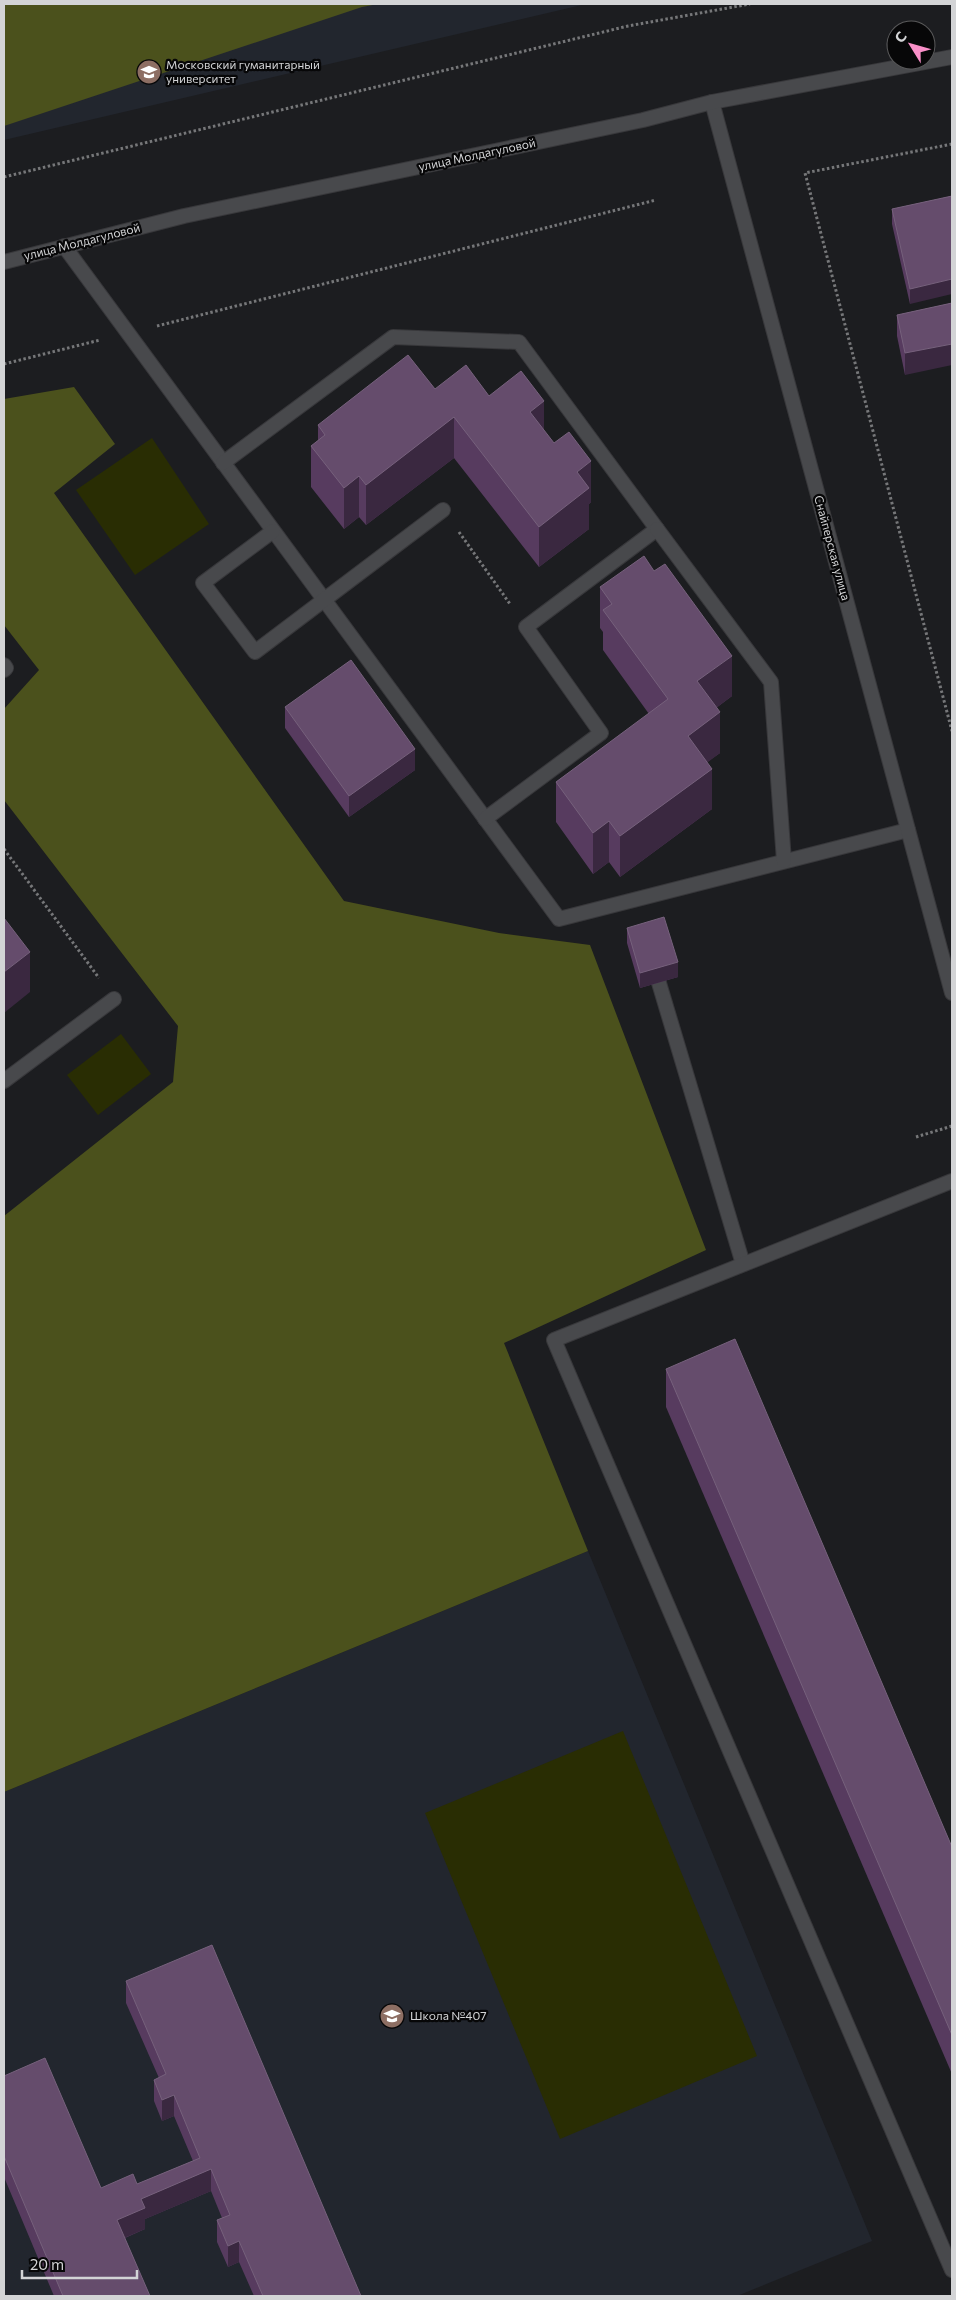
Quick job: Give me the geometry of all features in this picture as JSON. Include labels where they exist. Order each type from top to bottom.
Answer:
[{"type":"street","name":"улица Молдагуловой","points":[[4,262],[184,216],[643,120],[712,102],[952,57]]},
{"type":"street","name":"Снайперская улица","points":[[712,102],[952,993]]},
{"type":"street","points":[[64,246],[558,919],[908,830]]},
{"type":"street","points":[[223,463],[393,337],[519,342],[771,682],[784,861]]},
{"type":"street","points":[[273,531],[203,583],[254,652],[443,510]]},
{"type":"street","points":[[485,819],[601,733],[526,627],[657,529]]},
{"type":"street","points":[[4,665],[6,668],[4,670]]},
{"type":"street","points":[[659,983],[743,1264]]},
{"type":"street","points":[[4,1081],[114,999]]},
{"type":"street","points":[[952,1181],[554,1340],[952,2270]]},
{"type":"path","points":[[4,177],[628,26],[750,4]]},
{"type":"path","points":[[952,144],[805,173],[952,731]]},
{"type":"path","points":[[4,364],[656,200]]},
{"type":"path","points":[[443,510],[526,627]]},
{"type":"path","points":[[4,850],[114,999]]},
{"type":"path","points":[[916,1137],[952,1126]]},
{"type":"shaded area","name":"Московский гуманитарный университет","points":[[4,4],[586,4],[4,140]]},
{"type":"shaded area","name":"Школа №407","points":[[588,1551],[872,2241],[737,2296],[4,2296],[4,1792]]},
{"type":"green space","points":[[4,4],[378,4],[362,7],[4,126]]},
{"type":"green space","points":[[74,387],[115,444],[54,493],[344,901],[499,933],[590,945],[706,1250],[504,1343],[588,1551],[4,1792],[4,1216],[173,1082],[178,1026],[4,800],[4,709],[39,670],[4,625],[4,399]]},
{"type":"green space","points":[[152,438],[209,524],[135,575],[76,490]]},
{"type":"green space","points":[[121,1034],[151,1074],[98,1115],[67,1075]]},
{"type":"green space","points":[[623,1731],[757,2056],[560,2139],[425,1813]]},
{"type":"building","points":[[952,196],[952,279],[910,289],[892,209]]},
{"type":"building","points":[[952,303],[952,344],[905,353],[897,315]]},
{"type":"building","points":[[408,355],[435,389],[466,365],[489,396],[521,371],[544,401],[530,412],[554,443],[569,432],[591,461],[577,472],[589,488],[539,527],[454,417],[366,485],[359,476],[344,488],[311,446],[325,435],[318,425]]},
{"type":"building","points":[[644,556],[654,571],[665,564],[732,656],[697,681],[720,712],[688,736],[712,769],[620,836],[609,821],[593,833],[556,782],[668,699],[603,610],[612,604],[600,587]]},
{"type":"building","points":[[351,660],[415,749],[349,796],[285,707]]},
{"type":"building","points":[[664,917],[678,962],[640,973],[627,928]]},
{"type":"building","points":[[4,918],[30,952],[4,972]]},
{"type":"building","points":[[735,1339],[952,1847],[952,2035],[666,1369]]},
{"type":"building","points":[[212,1945],[361,2296],[263,2296],[239,2241],[228,2246],[217,2220],[230,2215],[211,2169],[141,2199],[145,2208],[117,2220],[150,2296],[63,2296],[4,2156],[4,2076],[45,2058],[101,2188],[133,2174],[137,2184],[200,2158],[174,2095],[162,2100],[154,2080],[166,2074],[126,1981]]},
{"type":"place","name":"Московский гуманитарный университет","points":[[149,72]]},
{"type":"place","name":"Школа №407","points":[[392,2016]]}]
